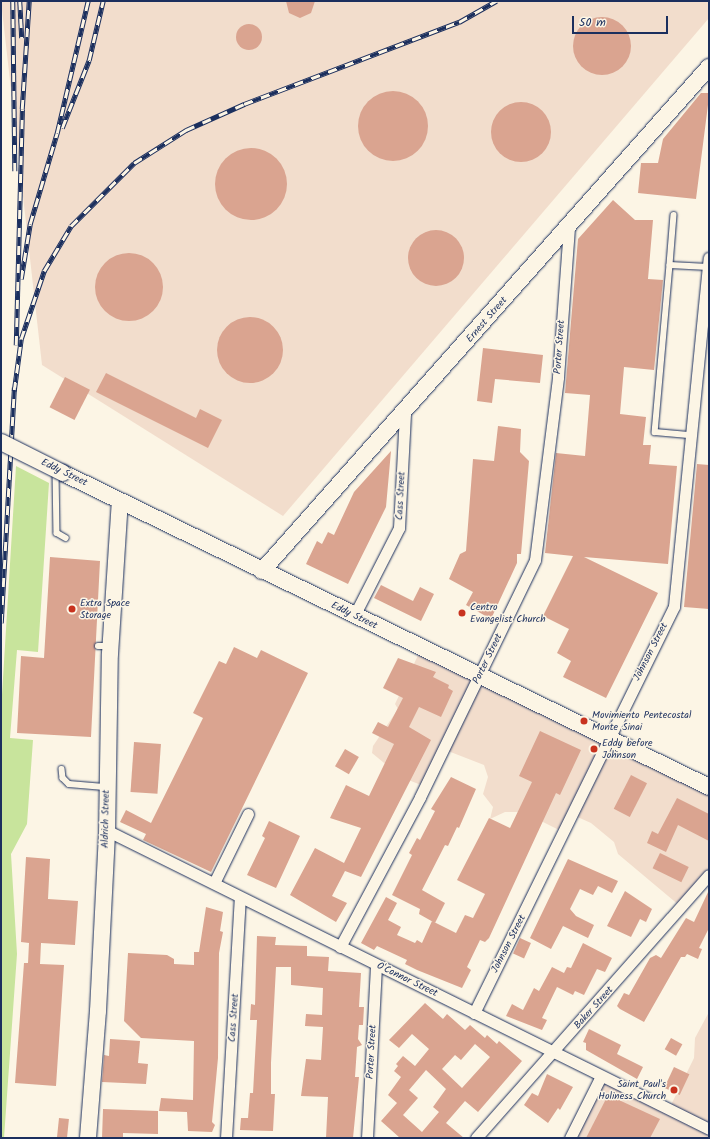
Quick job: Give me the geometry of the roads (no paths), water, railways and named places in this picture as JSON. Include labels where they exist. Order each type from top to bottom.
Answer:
[{"type":"street","name":"Ernest Street","points":[[262,571],[569,227],[709,66]]},
{"type":"street","name":"Porter Street","points":[[340,947],[420,797],[535,560],[558,376],[569,227]]},
{"type":"street","name":"Johnson Street","points":[[474,1013],[674,606],[708,262]]},
{"type":"street","name":"Cass Street","points":[[354,616],[399,528],[405,412]]},
{"type":"street","name":"Eddy Street","points":[[1,442],[479,677],[709,787]]},
{"type":"street","name":"Aldrich Street","points":[[88,1138],[106,830],[107,787],[105,646],[120,501]]},
{"type":"street","points":[[214,883],[248,814]]},
{"type":"street","name":"O'Connor Street","points":[[106,830],[709,1130]]},
{"type":"street","name":"Baker Street","points":[[476,1138],[554,1053],[709,875]]},
{"type":"street","name":"Cass Street","points":[[226,1138],[240,897]]},
{"type":"street","name":"Porter Street","points":[[367,1138],[376,965]]},
{"type":"street","points":[[570,1138],[601,1076]]},
{"type":"lane","points":[[674,215],[654,432],[691,435]]},
{"type":"lane","points":[[670,265],[708,262]]},
{"type":"lane","points":[[59,471],[57,533],[66,538]]},
{"type":"lane","points":[[62,769],[63,778],[69,784],[107,787]]},
{"type":"railway","points":[[13,1],[15,171]]},
{"type":"railway","points":[[20,1],[22,38]]},
{"type":"railway","points":[[16,345],[22,109],[29,1]]},
{"type":"railway","points":[[21,279],[30,224],[57,133],[88,1]]},
{"type":"railway","points":[[62,128],[89,60],[103,1]]},
{"type":"railway","points":[[14,391],[21,339],[44,271],[71,226],[134,163],[186,130],[244,104],[459,22],[496,1]]},
{"type":"railway","points":[[1,623],[14,387]]},
{"type":"place","name":"Extra Space Storage","points":[[72,609]]},
{"type":"place","name":"Centro Evangelist Church","points":[[462,613]]},
{"type":"place","name":"Movimiento Pentecostal Monte Sinai","points":[[584,721]]},
{"type":"place","name":"Eddy before Johnson","points":[[594,749]]},
{"type":"place","name":"Saint Paul's Holiness Church","points":[[674,1090]]}]
